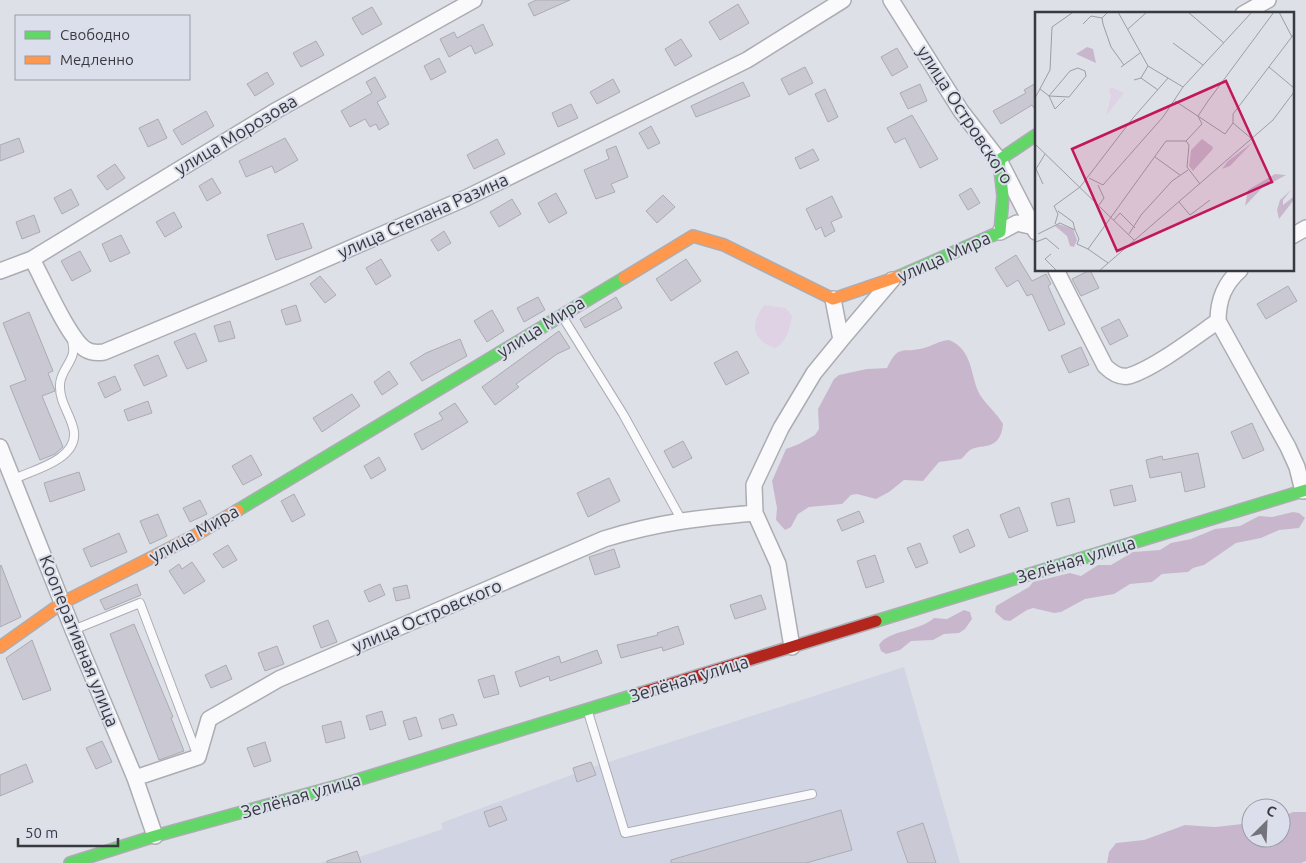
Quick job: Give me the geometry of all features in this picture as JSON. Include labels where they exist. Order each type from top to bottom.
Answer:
[{"type":"street","name":"улица Морозова","points":[[0,271],[32,259],[277,110],[474,0]]},
{"type":"street","name":"улица Степана Разина","points":[[32,259],[72,333],[88,351],[104,352],[466,198],[738,64],[843,0]]},
{"type":"street","name":"улица Островского","points":[[891,0],[961,110],[999,160],[1035,229]]},
{"type":"street","points":[[1247,12],[1268,0]]},
{"type":"street","points":[[999,160],[1035,136]]},
{"type":"street","name":"улица Мира","points":[[0,647],[62,603],[194,536],[693,236],[711,238],[724,243],[746,257],[833,299],[893,279],[1000,232],[1005,203],[1004,183],[999,160]]},
{"type":"street","points":[[1000,232],[1016,223],[1035,229]]},
{"type":"street","points":[[1294,235],[1306,228]]},
{"type":"street","points":[[1057,271],[1105,366],[1114,374],[1127,376],[1147,367],[1218,321]]},
{"type":"street","points":[[1239,271],[1222,293],[1218,306],[1218,321],[1288,447],[1304,490]]},
{"type":"street","points":[[792,647],[778,564],[755,513],[754,485],[781,428],[814,373],[893,279]]},
{"type":"street","points":[[833,299],[841,340]]},
{"type":"street","name":"Кооперативная улица","points":[[0,447],[73,630],[135,778],[155,836]]},
{"type":"street","name":"Зелёная улица","points":[[70,863],[155,836],[341,784],[588,710],[1304,490]]},
{"type":"street","name":"улица Островского","points":[[198,757],[210,719],[279,679],[604,539],[645,526],[681,519],[755,513]]},
{"type":"street","points":[[135,778],[198,757]]},
{"type":"lane","points":[[561,314],[623,414],[681,519]]},
{"type":"lane","points":[[14,479],[67,453],[72,443],[74,432],[61,401],[60,384],[64,370],[73,353],[72,333]]},
{"type":"lane","points":[[73,630],[140,604],[198,757]]},
{"type":"lane","points":[[588,710],[625,834],[812,794]]},
{"type":"shaded area","points":[[764,305],[785,308],[784,306],[792,316],[785,339],[775,348],[762,341],[756,331],[755,325]]},
{"type":"shaded area","points":[[949,340],[957,344],[967,356],[979,393],[1003,424],[998,440],[989,445],[973,448],[961,459],[939,462],[923,481],[904,480],[889,492],[876,499],[857,494],[851,495],[842,504],[809,507],[798,514],[791,527],[785,530],[776,520],[777,508],[772,481],[786,449],[815,435],[819,429],[818,409],[834,379],[839,375],[867,369],[887,368],[898,352],[916,350]]},
{"type":"shaded area","points":[[1293,512],[1299,513],[1305,518],[1299,528],[1279,530],[1261,538],[1236,543],[1204,565],[1193,568],[1188,572],[1162,574],[1152,582],[1130,584],[1114,594],[1085,599],[1061,612],[1054,613],[1033,608],[1010,621],[1004,620],[995,612],[996,606],[1029,587],[1033,582],[1070,573],[1081,576],[1098,565],[1111,565],[1133,552],[1160,550],[1171,543],[1191,539],[1215,529],[1240,526],[1259,516],[1272,517]]},
{"type":"shaded area","points":[[964,610],[970,612],[972,619],[965,629],[959,633],[944,634],[933,640],[911,641],[900,650],[886,654],[881,651],[879,645],[889,636],[920,626],[934,618],[947,619]]},
{"type":"shaded area","points":[[904,667],[960,863],[320,863],[357,851],[359,857],[443,829],[441,823],[593,767]]},
{"type":"shaded area","points":[[1306,812],[1306,861],[1301,863],[1107,863],[1109,852],[1116,843],[1144,840],[1185,825],[1215,827],[1241,824],[1241,848],[1291,848],[1291,813]]},
{"type":"building","points":[[536,0],[570,0],[534,16],[528,4]]},
{"type":"building","points":[[738,4],[749,23],[720,40],[709,22]]},
{"type":"building","points":[[372,7],[382,24],[362,35],[352,18]]},
{"type":"building","points":[[483,24],[493,45],[475,54],[471,45],[449,57],[440,39],[454,32],[457,38]]},
{"type":"building","points":[[681,39],[692,56],[675,66],[665,49]]},
{"type":"building","points":[[316,41],[324,55],[301,67],[293,53]]},
{"type":"building","points":[[897,48],[908,67],[892,76],[881,57]]},
{"type":"building","points":[[439,58],[446,72],[431,80],[424,66]]},
{"type":"building","points":[[805,67],[813,83],[789,95],[781,79]]},
{"type":"building","points":[[267,72],[274,84],[255,96],[247,84]]},
{"type":"building","points":[[375,77],[386,97],[377,102],[389,124],[379,130],[376,124],[370,127],[365,119],[350,127],[341,111],[372,93],[366,82]]},
{"type":"building","points":[[613,79],[620,92],[597,104],[590,92]]},
{"type":"building","points":[[743,82],[750,96],[696,117],[691,106]]},
{"type":"building","points":[[920,84],[927,101],[908,109],[900,93]]},
{"type":"building","points":[[1035,84],[1035,110],[1032,105],[1001,124],[993,111],[1026,93],[1024,90]]},
{"type":"building","points":[[825,89],[838,117],[828,122],[815,94]]},
{"type":"building","points":[[571,104],[578,118],[558,127],[552,113]]},
{"type":"building","points":[[206,111],[214,126],[182,145],[173,130]]},
{"type":"building","points":[[912,115],[938,159],[920,168],[905,138],[895,143],[887,128]]},
{"type":"building","points":[[158,119],[167,138],[148,147],[139,128]]},
{"type":"building","points":[[651,126],[660,143],[648,149],[639,133]]},
{"type":"building","points":[[19,138],[24,152],[0,161],[0,145]]},
{"type":"building","points":[[285,138],[298,160],[275,173],[272,166],[246,177],[239,161]]},
{"type":"building","points":[[497,139],[505,154],[474,169],[467,155]]},
{"type":"building","points":[[616,146],[628,177],[611,184],[615,192],[596,199],[584,170],[609,159],[606,150]]},
{"type":"building","points":[[813,149],[819,160],[800,169],[795,158]]},
{"type":"building","points":[[115,164],[125,178],[107,190],[97,176]]},
{"type":"building","points":[[212,178],[221,193],[207,201],[199,186]]},
{"type":"building","points":[[971,188],[980,203],[968,210],[959,195]]},
{"type":"building","points":[[71,189],[79,205],[62,214],[54,198]]},
{"type":"building","points":[[556,193],[567,213],[549,223],[538,203]]},
{"type":"building","points":[[663,195],[675,207],[657,223],[646,211]]},
{"type":"building","points":[[832,196],[842,217],[831,222],[835,231],[825,237],[821,227],[816,230],[806,209]]},
{"type":"building","points":[[512,199],[521,214],[499,227],[490,212]]},
{"type":"building","points":[[174,212],[182,227],[165,237],[156,222]]},
{"type":"building","points":[[34,215],[40,232],[22,239],[16,222]]},
{"type":"building","points":[[303,223],[312,248],[276,260],[267,235]]},
{"type":"building","points":[[444,231],[451,243],[438,251],[431,240]]},
{"type":"building","points":[[121,235],[130,253],[110,262],[102,244]]},
{"type":"building","points":[[80,251],[91,271],[72,281],[61,261]]},
{"type":"building","points":[[1016,255],[1032,281],[1046,274],[1051,284],[1048,286],[1065,324],[1049,331],[1032,294],[1027,296],[1018,280],[1007,287],[995,268]]},
{"type":"building","points":[[381,259],[391,276],[376,285],[366,268]]},
{"type":"building","points":[[686,259],[701,281],[671,301],[656,279]]},
{"type":"building","points":[[1090,271],[1099,288],[1081,296],[1072,279]]},
{"type":"building","points":[[320,276],[336,295],[325,303],[310,284]]},
{"type":"building","points":[[1288,286],[1297,301],[1266,319],[1257,304]]},
{"type":"building","points":[[538,297],[545,310],[524,322],[517,308]]},
{"type":"building","points":[[616,297],[622,308],[585,328],[580,319]]},
{"type":"building","points":[[296,305],[301,321],[286,325],[281,310]]},
{"type":"building","points":[[492,310],[504,331],[487,342],[474,321]]},
{"type":"building","points":[[29,312],[53,371],[48,373],[55,391],[42,396],[63,447],[55,454],[40,460],[10,386],[26,380],[3,323]]},
{"type":"building","points":[[1119,319],[1128,336],[1110,345],[1101,328]]},
{"type":"building","points":[[230,321],[235,338],[219,342],[214,326]]},
{"type":"building","points":[[559,331],[570,348],[557,354],[516,384],[519,387],[495,405],[482,387]]},
{"type":"building","points":[[195,333],[207,361],[187,369],[174,342]]},
{"type":"building","points":[[460,339],[467,356],[422,381],[410,363],[426,353]]},
{"type":"building","points":[[1081,347],[1089,365],[1069,373],[1061,356]]},
{"type":"building","points":[[737,351],[749,373],[726,385],[714,363]]},
{"type":"building","points":[[158,355],[167,376],[144,386],[134,365]]},
{"type":"building","points":[[389,371],[398,384],[382,395],[374,382]]},
{"type":"building","points":[[115,376],[121,390],[105,398],[98,383]]},
{"type":"building","points":[[352,394],[360,406],[322,432],[313,418]]},
{"type":"building","points":[[148,401],[152,413],[128,421],[124,410]]},
{"type":"building","points":[[455,403],[468,422],[422,450],[414,434],[443,419],[439,413]]},
{"type":"building","points":[[1252,423],[1264,450],[1243,459],[1231,432]]},
{"type":"building","points":[[683,441],[692,458],[673,468],[664,451]]},
{"type":"building","points":[[1198,453],[1205,487],[1185,492],[1181,472],[1150,478],[1146,460],[1162,456],[1163,460]]},
{"type":"building","points":[[251,455],[262,475],[243,485],[232,466]]},
{"type":"building","points":[[379,457],[386,470],[371,479],[364,466]]},
{"type":"building","points":[[79,472],[85,490],[50,502],[44,483]]},
{"type":"building","points":[[609,478],[620,501],[588,517],[577,493]]},
{"type":"building","points":[[1132,485],[1136,501],[1114,506],[1110,490]]},
{"type":"building","points":[[294,494],[305,515],[292,522],[281,501]]},
{"type":"building","points":[[1069,498],[1075,522],[1057,526],[1051,503]]},
{"type":"building","points":[[200,500],[207,514],[190,522],[183,508]]},
{"type":"building","points":[[1019,507],[1028,531],[1009,538],[1000,515]]},
{"type":"building","points":[[859,511],[864,522],[842,531],[837,520]]},
{"type":"building","points":[[158,514],[167,536],[150,544],[140,521]]},
{"type":"building","points":[[968,529],[975,546],[960,553],[953,536]]},
{"type":"building","points":[[119,533],[127,552],[91,567],[83,549]]},
{"type":"building","points":[[920,543],[928,563],[916,568],[907,548]]},
{"type":"building","points":[[228,545],[237,560],[223,568],[213,554]]},
{"type":"building","points":[[614,549],[620,567],[595,575],[589,557]]},
{"type":"building","points":[[875,555],[884,582],[866,588],[857,561]]},
{"type":"building","points":[[192,562],[205,581],[184,594],[169,571],[179,564],[182,569]]},
{"type":"building","points":[[0,566],[21,617],[0,627]]},
{"type":"building","points":[[137,584],[141,595],[105,610],[100,600]]},
{"type":"building","points":[[380,584],[385,595],[369,602],[364,591]]},
{"type":"building","points":[[407,585],[410,598],[396,601],[393,588]]},
{"type":"building","points":[[761,595],[766,609],[735,619],[730,605]]},
{"type":"building","points":[[328,620],[337,642],[321,648],[313,626]]},
{"type":"building","points":[[134,624],[173,717],[171,718],[184,751],[159,760],[110,634]]},
{"type":"building","points":[[678,626],[684,644],[663,651],[662,647],[621,658],[617,645],[658,635],[657,633]]},
{"type":"building","points":[[32,640],[51,690],[23,700],[6,658]]},
{"type":"building","points":[[277,646],[284,664],[265,671],[258,653]]},
{"type":"building","points":[[597,650],[602,663],[550,681],[549,676],[520,687],[515,672],[559,656],[561,663]]},
{"type":"building","points":[[226,665],[232,679],[211,688],[205,675]]},
{"type":"building","points":[[494,675],[499,694],[484,698],[478,680]]},
{"type":"building","points":[[382,711],[386,725],[370,730],[366,716]]},
{"type":"building","points":[[453,714],[457,725],[442,729],[439,719]]},
{"type":"building","points":[[416,717],[422,736],[409,740],[403,721]]},
{"type":"building","points":[[341,721],[345,738],[326,743],[322,726]]},
{"type":"building","points":[[102,741],[112,762],[96,769],[86,748]]},
{"type":"building","points":[[265,742],[271,761],[254,767],[247,748]]},
{"type":"building","points":[[591,762],[596,775],[577,782],[573,768]]},
{"type":"building","points":[[26,764],[33,782],[0,796],[0,775]]},
{"type":"building","points":[[501,806],[507,820],[489,827],[484,812]]},
{"type":"building","points":[[841,810],[852,850],[806,863],[671,863],[671,860]]},
{"type":"building","points":[[923,823],[936,863],[908,863],[897,832]]},
{"type":"building","points":[[357,851],[361,863],[327,863],[327,861]]},
{"type":"traffic: fast","points":[[900,276],[1000,232],[1003,196],[999,160],[1035,136]]},
{"type":"traffic: fast","points":[[238,510],[624,278]]},
{"type":"traffic: fast","points":[[876,621],[1306,490]]},
{"type":"traffic: fast","points":[[70,863],[155,836],[341,785],[641,693]]},
{"type":"traffic: slow","points":[[624,278],[693,236],[724,245],[833,299],[900,276]]},
{"type":"traffic: slow","points":[[0,647],[62,603],[194,536],[238,510]]},
{"type":"traffic: jam","points":[[641,693],[876,621]]}]
